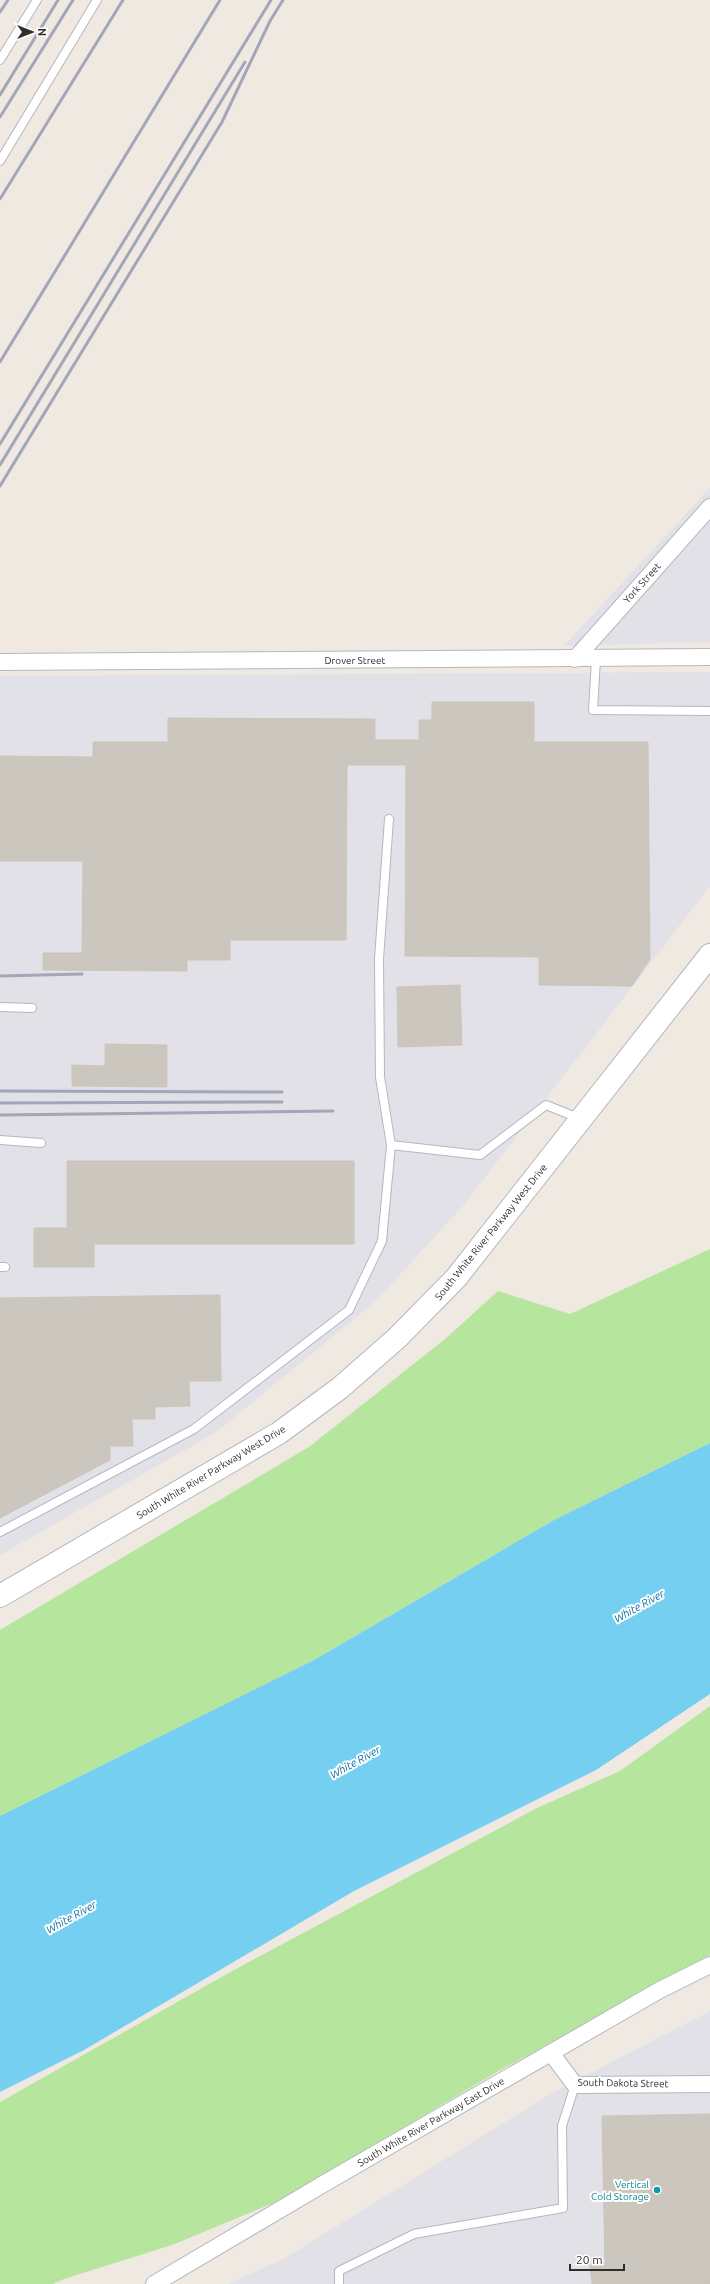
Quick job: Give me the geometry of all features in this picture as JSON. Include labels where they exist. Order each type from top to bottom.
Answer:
[{"type":"street","name":"York Street","points":[[575,659],[710,507]]},
{"type":"street","name":"Drover Street","points":[[0,662],[710,657]]},
{"type":"street","name":"South White River Parkway West Drive","points":[[0,1596],[257,1447],[340,1388],[398,1338],[453,1282],[710,955]]},
{"type":"street","name":"South White River Parkway East Drive","points":[[154,2284],[325,2182],[658,1992],[710,1965]]},
{"type":"street","name":"South Dakota Street","points":[[551,2053],[575,2085],[710,2084]]},
{"type":"lane","points":[[0,60],[37,0]]},
{"type":"lane","points":[[0,161],[97,0]]},
{"type":"lane","points":[[596,659],[593,710],[710,711]]},
{"type":"lane","points":[[0,1532],[194,1429],[349,1310],[382,1241],[391,1145],[380,1077],[379,959],[389,819]]},
{"type":"lane","points":[[0,1007],[32,1008]]},
{"type":"lane","points":[[391,1145],[480,1155],[546,1105],[582,1119]]},
{"type":"lane","points":[[0,1140],[41,1143]]},
{"type":"lane","points":[[339,2284],[339,2271],[414,2234],[563,2208],[562,2126],[575,2085]]},
{"type":"shaded area","points":[[710,488],[710,642],[564,646]]},
{"type":"shaded area","points":[[710,672],[710,886],[463,1206],[375,1302],[215,1433],[0,1555],[0,676]]},
{"type":"shaded area","points":[[710,2011],[710,2284],[228,2284],[285,2258],[552,2093]]},
{"type":"green space","points":[[710,1249],[710,1443],[554,1520],[314,1660],[0,1816],[0,1630],[309,1447],[445,1339],[498,1291],[570,1314]]},
{"type":"green space","points":[[710,1706],[710,1955],[497,2072],[283,2199],[172,2245],[64,2279],[53,2284],[0,2284],[0,2102],[234,1970],[537,1808],[620,1771]]},
{"type":"water","name":"White River","points":[[710,1443],[710,1694],[596,1770],[354,1891],[84,2050],[0,2092],[0,1816],[314,1660],[554,1520]]},
{"type":"building","points":[[432,702],[534,702],[534,742],[648,742],[650,959],[632,986],[539,985],[539,957],[405,956],[406,765],[347,765],[346,940],[230,940],[230,960],[187,960],[187,971],[43,970],[43,953],[82,953],[83,861],[0,861],[0,756],[93,757],[93,742],[168,742],[168,718],[375,719],[375,740],[419,740],[419,720],[432,720]]},
{"type":"building","points":[[460,985],[462,1045],[398,1047],[397,987]]},
{"type":"building","points":[[105,1044],[167,1045],[167,1087],[72,1086],[72,1065],[105,1066]]},
{"type":"building","points":[[67,1161],[354,1161],[354,1244],[94,1244],[94,1267],[34,1267],[34,1228],[67,1228]]},
{"type":"building","points":[[220,1295],[221,1381],[189,1381],[190,1406],[155,1407],[155,1419],[132,1419],[133,1446],[110,1446],[110,1460],[0,1518],[0,1298]]},
{"type":"building","name":"Vertical Cold Storage","points":[[710,2114],[710,2284],[592,2284],[590,2265],[605,2266],[602,2116]]},
{"type":"railway","points":[[0,12],[8,0]]},
{"type":"railway","points":[[0,95],[58,0]]},
{"type":"railway","points":[[0,117],[73,0]]},
{"type":"railway","points":[[0,199],[123,0]]},
{"type":"railway","points":[[0,362],[220,0]]},
{"type":"railway","points":[[0,444],[271,0]]},
{"type":"railway","points":[[0,486],[222,122],[270,21],[283,0]]},
{"type":"railway","points":[[0,465],[245,62]]},
{"type":"railway","points":[[0,976],[82,974]]},
{"type":"railway","points":[[0,1091],[282,1092]]},
{"type":"railway","points":[[0,1103],[282,1102]]},
{"type":"railway","points":[[0,1115],[333,1111]]},
{"type":"place","name":"Vertical Cold Storage","points":[[657,2190]]}]
